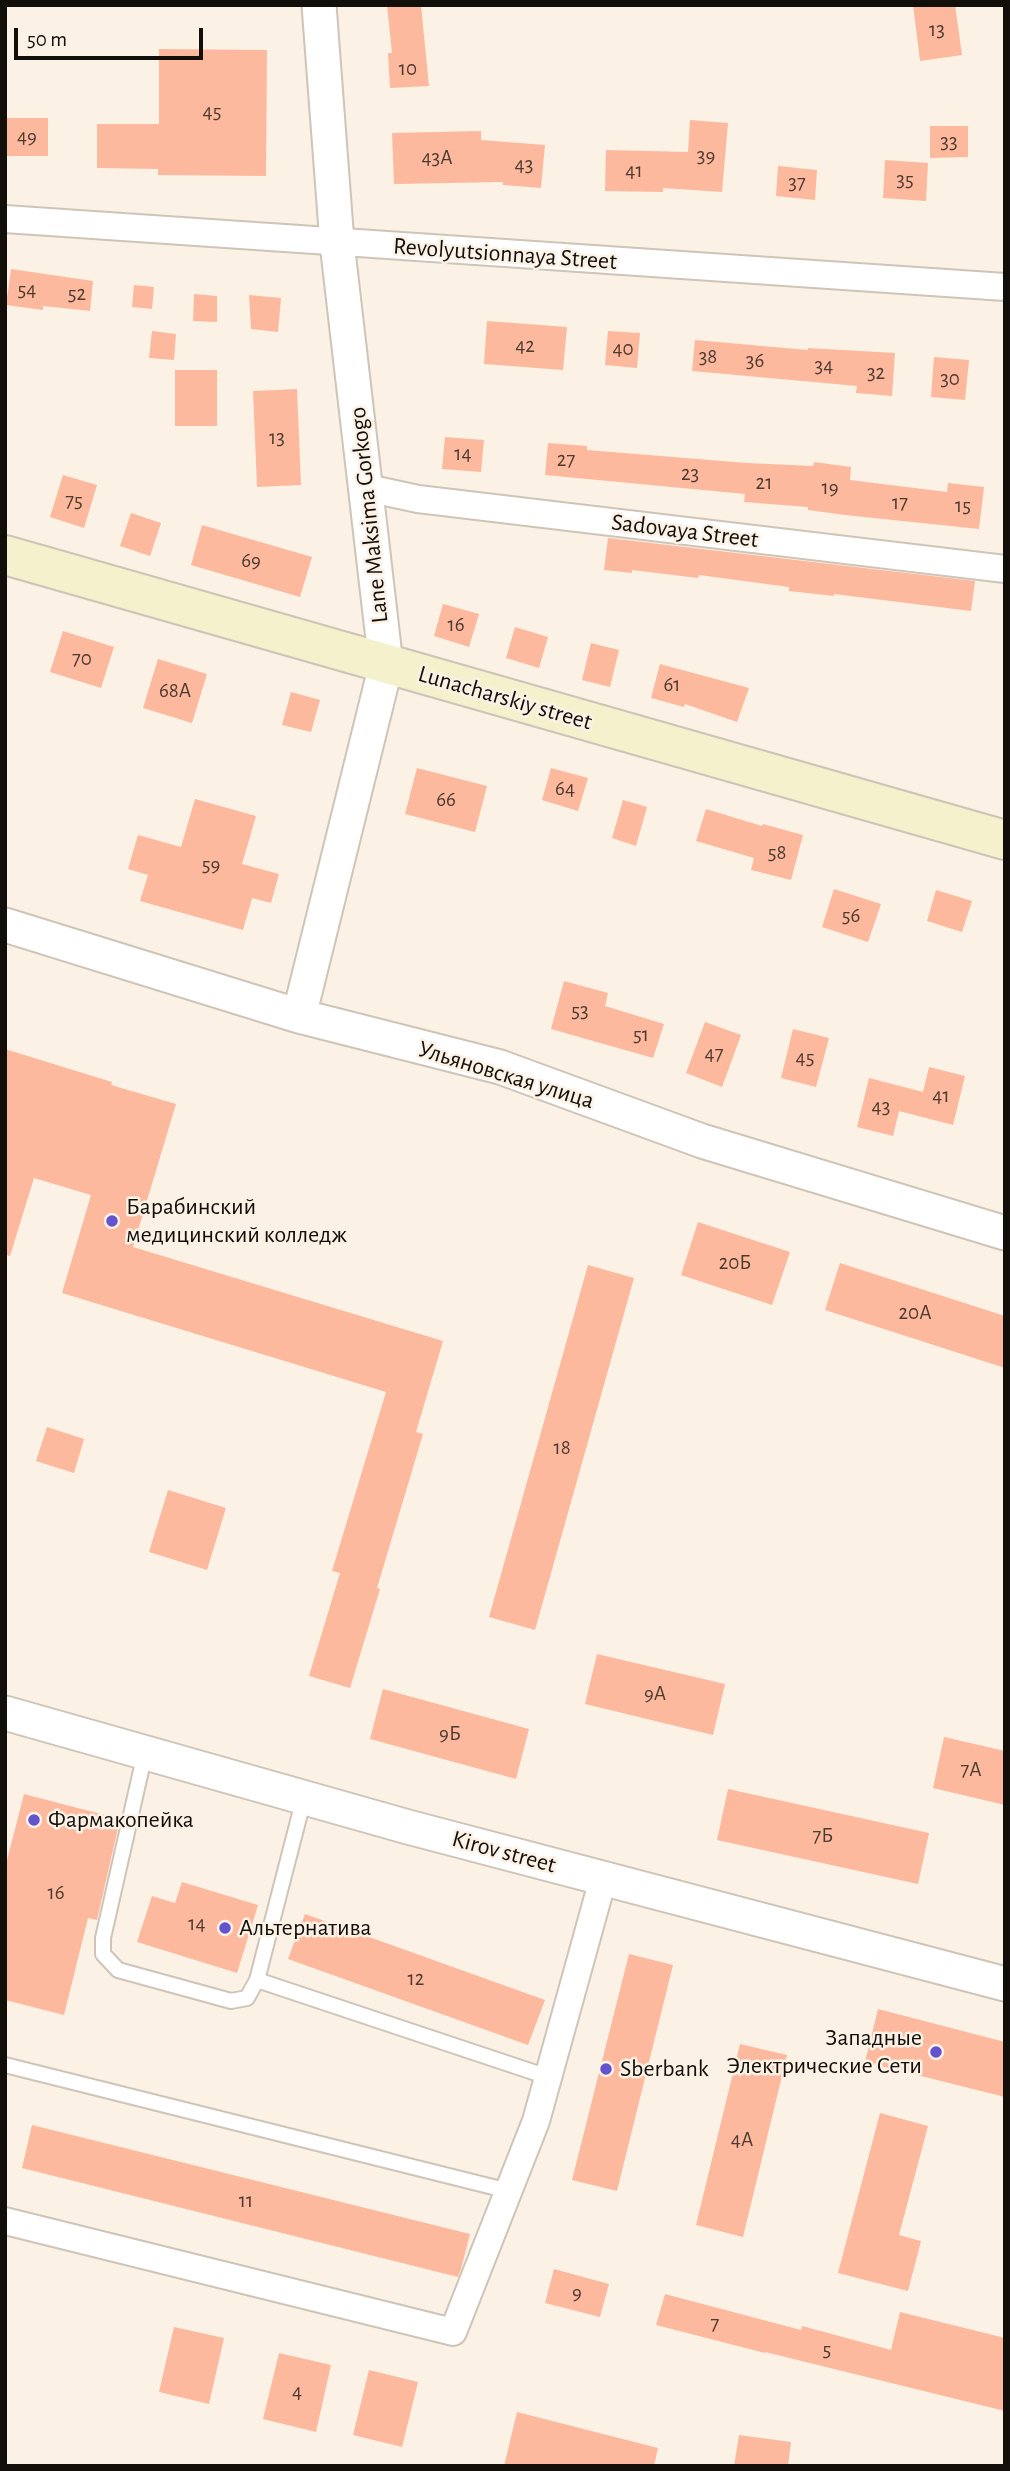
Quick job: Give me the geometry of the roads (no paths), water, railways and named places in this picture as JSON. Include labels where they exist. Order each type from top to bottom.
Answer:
[{"type":"main road","name":"Lunacharskiy street","points":[[5,555],[1005,840]]},
{"type":"street","name":"Lane Maksima Gorkogo","points":[[299,1016],[386,665],[337,243],[318,5]]},
{"type":"street","name":"Revolyutsionnaya Street","points":[[5,219],[1005,287]]},
{"type":"street","name":"Sadovaya Street","points":[[367,488],[418,499],[1005,569]]},
{"type":"street","name":"Ульяновская улица","points":[[5,925],[299,1016],[500,1068],[702,1140],[1005,1233]]},
{"type":"street","name":"Kirov street","points":[[5,1713],[304,1798],[1005,1984]]},
{"type":"street","points":[[5,2221],[453,2332],[536,2121],[603,1878]]},
{"type":"lane","points":[[145,1753],[103,1938],[103,1954],[118,1970],[231,2001],[247,1998],[257,1980],[304,1798]]},
{"type":"lane","points":[[257,1980],[548,2077]]},
{"type":"lane","points":[[5,2065],[509,2191]]},
{"type":"place","name":"Барабинский медицинский колледж","points":[[112,1221]]},
{"type":"place","name":"Фармакопейка","points":[[34,1820]]},
{"type":"place","name":"Альтернатива","points":[[225,1928]]},
{"type":"place","name":"Западные Электрические Сети","points":[[936,2052]]},
{"type":"place","name":"Sberbank","points":[[606,2069]]}]
